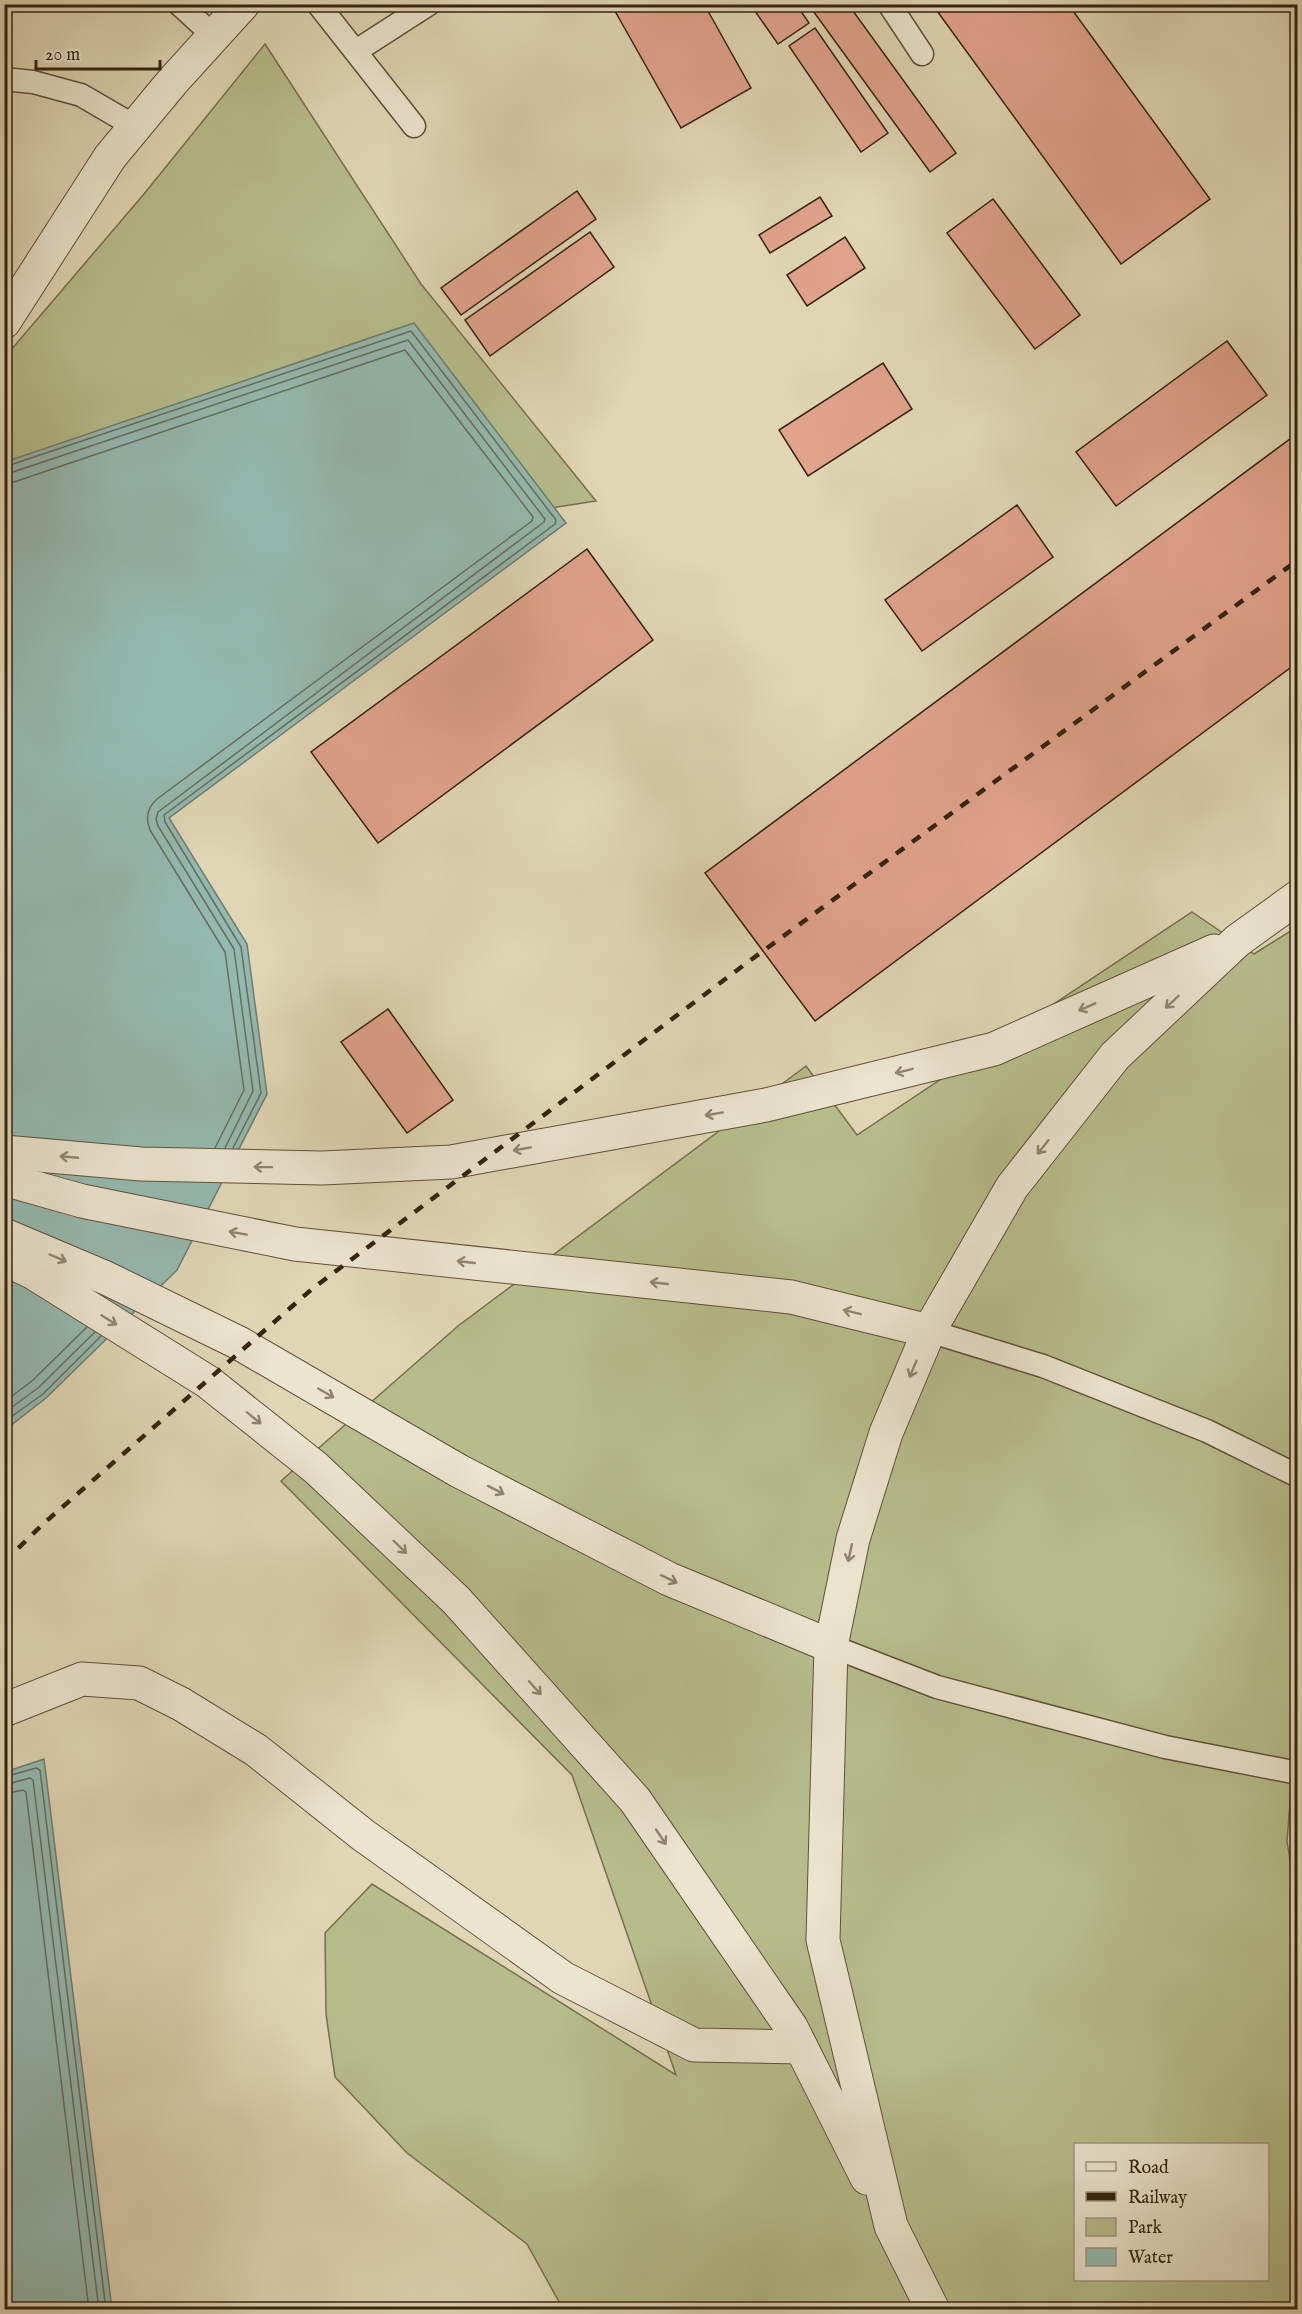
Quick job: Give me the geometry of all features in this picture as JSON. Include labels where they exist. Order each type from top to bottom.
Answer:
[{"type":"street","points":[[4,322],[110,158],[243,4]]},
{"type":"street","points":[[891,2226],[823,1940],[831,1646],[853,1539],[886,1433],[929,1331],[1012,1187],[1108,1065],[1237,941],[1298,897]]},
{"type":"street","points":[[4,1152],[141,1164],[322,1168],[451,1162],[766,1105],[994,1049],[1237,941]]},
{"type":"street","points":[[4,1179],[82,1201],[295,1244],[791,1297],[929,1331]]},
{"type":"street","points":[[4,1235],[106,1278],[239,1343],[459,1471],[669,1579],[831,1646]]},
{"type":"street","points":[[4,1258],[32,1272],[208,1382],[316,1468],[456,1600],[635,1800],[791,2027],[933,2310]]},
{"type":"street","points":[[4,1710],[82,1679],[139,1683],[181,1704],[256,1750],[363,1835],[563,1978],[694,2045],[801,2047]]},
{"type":"lane","points":[[179,4],[214,36]]},
{"type":"lane","points":[[318,4],[414,126]]},
{"type":"lane","points":[[356,51],[429,4]]},
{"type":"lane","points":[[889,4],[921,54]]},
{"type":"lane","points":[[4,79],[33,82],[81,95],[136,127]]},
{"type":"lane","points":[[929,1331],[1054,1370],[1207,1431],[1298,1476]]},
{"type":"lane","points":[[831,1646],[937,1687],[1165,1747],[1298,1773]]},
{"type":"green space","points":[[265,44],[421,284],[596,501],[5,593],[5,357],[144,194]]},
{"type":"green space","points":[[1192,912],[1254,954],[1297,927],[1298,1706],[1287,1841],[1298,1908],[1297,2309],[563,2309],[527,2244],[407,2153],[335,2077],[326,2014],[325,1933],[372,1884],[676,2075],[572,1775],[281,1481],[458,1326],[806,1066],[857,1135]]},
{"type":"water","points":[[414,323],[566,523],[169,818],[247,944],[267,1094],[177,1270],[46,1398],[5,1430],[5,462]]},
{"type":"water","points":[[44,1759],[112,2309],[5,2309],[5,1772]]},
{"type":"building","points":[[611,4],[704,4],[751,88],[681,128]]},
{"type":"building","points":[[750,4],[796,4],[809,23],[778,44]]},
{"type":"building","points":[[808,4],[848,4],[956,153],[930,172]]},
{"type":"building","points":[[932,4],[1068,4],[1210,199],[1121,264]]},
{"type":"building","points":[[815,28],[888,133],[861,152],[789,46]]},
{"type":"building","points":[[577,191],[596,219],[461,315],[441,288]]},
{"type":"building","points":[[820,197],[832,216],[770,253],[759,235]]},
{"type":"building","points":[[993,199],[1080,315],[1035,349],[947,233]]},
{"type":"building","points":[[590,232],[614,267],[490,356],[465,320]]},
{"type":"building","points":[[845,237],[865,268],[807,306],[787,275]]},
{"type":"building","points":[[1227,341],[1267,395],[1116,506],[1076,452]]},
{"type":"building","points":[[883,363],[912,409],[808,476],[779,430]]},
{"type":"building","points":[[1298,433],[1298,662],[815,1021],[705,873]]},
{"type":"building","points":[[1017,505],[1053,557],[922,651],[885,600]]},
{"type":"building","points":[[587,549],[653,640],[378,843],[311,752]]},
{"type":"building","points":[[388,1009],[453,1100],[407,1133],[341,1042]]},
{"type":"railway","points":[[4,1562],[43,1524],[312,1289],[748,962],[1298,560]]}]
